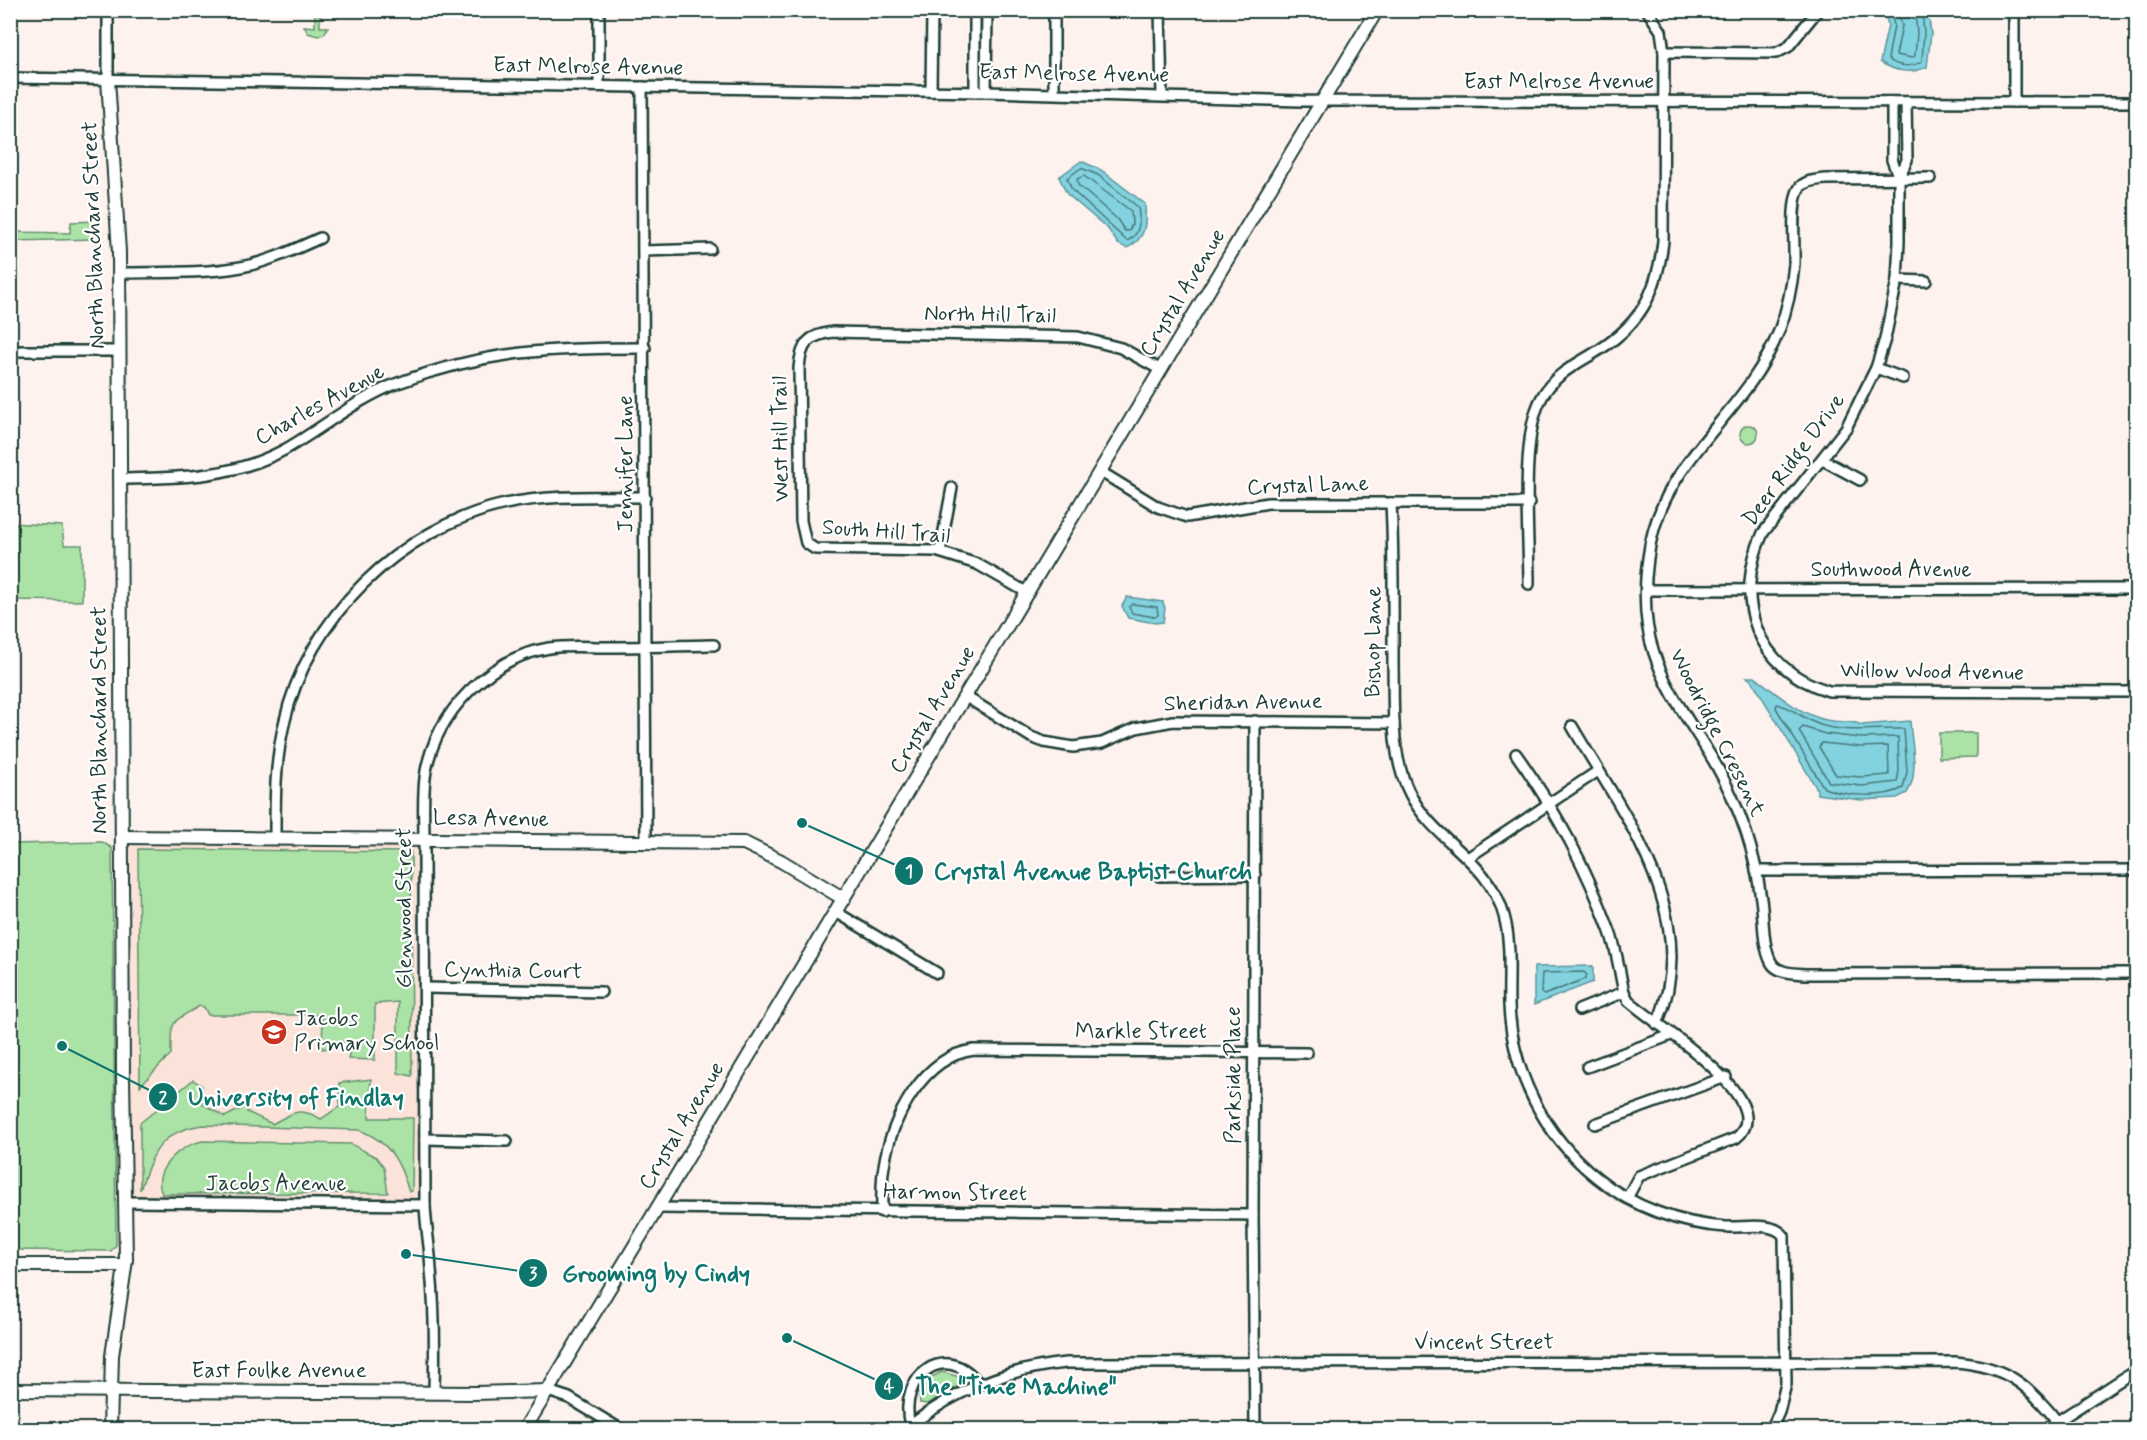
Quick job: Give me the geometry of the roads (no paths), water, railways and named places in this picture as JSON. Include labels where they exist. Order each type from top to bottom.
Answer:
[{"type":"street","name":"North Blanchard Street","points":[[108,10],[108,80],[119,273],[122,837],[127,1202],[125,1265],[114,1334],[110,1430]]},
{"type":"street","points":[[599,10],[599,86]]},
{"type":"street","points":[[975,10],[975,92]]},
{"type":"street","points":[[986,92],[987,10]]},
{"type":"street","points":[[1054,10],[1054,93]]},
{"type":"street","points":[[1160,10],[1162,96]]},
{"type":"street","name":"Crystal Avenue","points":[[524,1430],[1377,10]]},
{"type":"street","points":[[1529,584],[1531,427],[1540,400],[1563,372],[1626,331],[1656,285],[1663,241],[1664,52],[1661,31],[1647,10]]},
{"type":"street","points":[[1664,52],[1776,53],[1788,47],[1818,10]]},
{"type":"street","points":[[2014,10],[2014,102]]},
{"type":"street","points":[[931,91],[932,12]]},
{"type":"street","name":"East Melrose Avenue","points":[[10,78],[1054,93],[1323,101],[2136,102]]},
{"type":"street","name":"Jennifer Lane","points":[[642,87],[646,841]]},
{"type":"street","name":"Deer Ridge Drive","points":[[1749,590],[1751,567],[1763,533],[1846,428],[1876,368],[1886,339],[1897,280],[1899,178],[1892,160],[1892,102]]},
{"type":"street","name":"Deer Ridge Drive","points":[[1899,178],[1907,160],[1906,102]]},
{"type":"street","points":[[1899,178],[1930,178]]},
{"type":"street","name":"Woodridge Cresent","points":[[1899,178],[1825,179],[1810,181],[1800,187],[1796,200],[1794,265],[1782,322],[1760,369],[1744,394],[1695,449],[1670,487],[1651,536],[1646,590],[1650,640],[1654,655],[1673,696],[1730,791],[1746,832],[1756,871],[1770,961],[1779,970],[1786,972],[2136,973]]},
{"type":"street","points":[[119,273],[212,271],[242,267],[320,238]]},
{"type":"street","points":[[644,251],[710,249]]},
{"type":"street","points":[[1897,280],[1926,281]]},
{"type":"street","name":"North Hill Trail","points":[[811,337],[833,332],[870,331],[1078,337],[1121,348],[1161,370]]},
{"type":"street","name":"West Hill Trail","points":[[806,543],[801,521],[799,368],[802,347],[811,337]]},
{"type":"street","name":"Charles Avenue","points":[[120,479],[195,477],[238,469],[286,449],[336,415],[376,393],[425,374],[483,357],[565,348],[645,348]]},
{"type":"street","points":[[10,351],[120,351]]},
{"type":"street","points":[[1876,368],[1903,378]]},
{"type":"street","points":[[1822,460],[1860,480]]},
{"type":"street","name":"Crystal Lane","points":[[1101,472],[1158,507],[1187,517],[1268,503],[1529,503]]},
{"type":"street","points":[[940,552],[952,488]]},
{"type":"street","points":[[275,837],[278,752],[293,693],[324,632],[358,590],[382,567],[437,529],[477,512],[535,499],[645,497]]},
{"type":"street","name":"Bishop Lane","points":[[1391,503],[1394,723],[1403,779],[1410,795],[1428,820],[1469,857],[1492,887],[1505,918],[1509,953],[1511,1028],[1516,1056],[1531,1096],[1568,1151],[1597,1178],[1627,1198],[1651,1210],[1694,1223],[1726,1227],[1773,1227],[1780,1230],[1785,1243],[1786,1363]]},
{"type":"street","name":"South Hill Trail","points":[[806,543],[815,549],[914,549],[940,552],[977,564],[1028,593]]},
{"type":"street","name":"Southwood Avenue","points":[[1646,590],[2136,590]]},
{"type":"street","name":"Willow Wood Avenue","points":[[1749,590],[1754,622],[1773,657],[1802,680],[1829,690],[2136,693]]},
{"type":"street","name":"Glenwood Street","points":[[434,1392],[434,1302],[431,1266],[426,1245],[425,1204],[424,783],[431,755],[449,716],[478,683],[501,666],[538,650],[566,646],[714,645]]},
{"type":"street","name":"Sheridan Avenue","points":[[966,697],[1031,737],[1044,742],[1073,747],[1102,743],[1151,724],[1173,721],[1394,723]]},
{"type":"street","name":"Parkside Place","points":[[1255,721],[1253,1215],[1255,1430]]},
{"type":"street","points":[[1572,726],[1623,806],[1666,911],[1670,982],[1665,1005],[1657,1024]]},
{"type":"street","points":[[1516,754],[1550,802],[1580,858],[1609,929],[1624,992],[1635,1006],[1726,1077],[1744,1103],[1746,1124],[1744,1132],[1736,1138],[1639,1176],[1627,1198]]},
{"type":"street","points":[[1469,857],[1599,771]]},
{"type":"street","name":"Lesa Avenue","points":[[122,837],[717,842],[750,845],[844,899]]},
{"type":"street","points":[[1756,871],[2136,870]]},
{"type":"street","points":[[1159,876],[1255,875]]},
{"type":"street","points":[[836,912],[937,973]]},
{"type":"street","name":"Cynthia Court","points":[[425,988],[601,992]]},
{"type":"street","points":[[1579,1010],[1624,992]]},
{"type":"street","points":[[1587,1067],[1671,1035]]},
{"type":"street","name":"Markle Street","points":[[882,1212],[886,1156],[911,1095],[934,1066],[945,1059],[974,1050],[1307,1053]]},
{"type":"street","points":[[1595,1124],[1726,1077]]},
{"type":"street","points":[[425,1140],[507,1141]]},
{"type":"street","name":"Jacobs Avenue","points":[[127,1202],[425,1204]]},
{"type":"street","name":"Harmon Street","points":[[657,1208],[1253,1215]]},
{"type":"street","points":[[10,1265],[125,1265]]},
{"type":"street","name":"Vincent Street","points":[[907,1427],[946,1401],[979,1384],[1025,1369],[1065,1363],[1955,1362],[1984,1366],[2005,1373],[2024,1384],[2057,1421]]},
{"type":"street","points":[[1771,1430],[1782,1402],[1786,1363]]},
{"type":"street","points":[[907,1427],[908,1395],[915,1380],[928,1369],[942,1365],[958,1365],[968,1370],[979,1384]]},
{"type":"street","points":[[2044,1430],[2136,1370]]},
{"type":"street","name":"East Foulke Avenue","points":[[10,1390],[434,1392],[548,1390]]},
{"type":"street","points":[[548,1390],[569,1398],[622,1430]]},
{"type":"water","points":[[1884,11],[1928,11],[1931,33],[1927,67],[1915,71],[1903,71],[1880,62],[1888,25]]},
{"type":"water","points":[[1081,161],[1101,170],[1145,204],[1144,230],[1134,244],[1127,248],[1118,244],[1108,229],[1067,194],[1059,177]]},
{"type":"water","points":[[1127,597],[1163,602],[1165,608],[1163,622],[1155,623],[1128,618],[1122,606]]},
{"type":"water","points":[[1747,677],[1755,677],[1797,708],[1826,720],[1862,725],[1910,721],[1914,767],[1907,793],[1897,798],[1861,800],[1817,794],[1817,789],[1753,682]]},
{"type":"water","points":[[1593,966],[1593,982],[1534,1005],[1534,967]]},
{"type":"place","name":"Crystal Avenue Baptist Church","points":[[802,823]]},
{"type":"place","name":"Jacobs Primary School","points":[[274,1032]]},
{"type":"place","name":"University of Findlay","points":[[62,1046]]},
{"type":"place","name":"Grooming by Cindy","points":[[406,1254]]},
{"type":"place","name":"The \"Time Machine\"","points":[[787,1338]]}]
